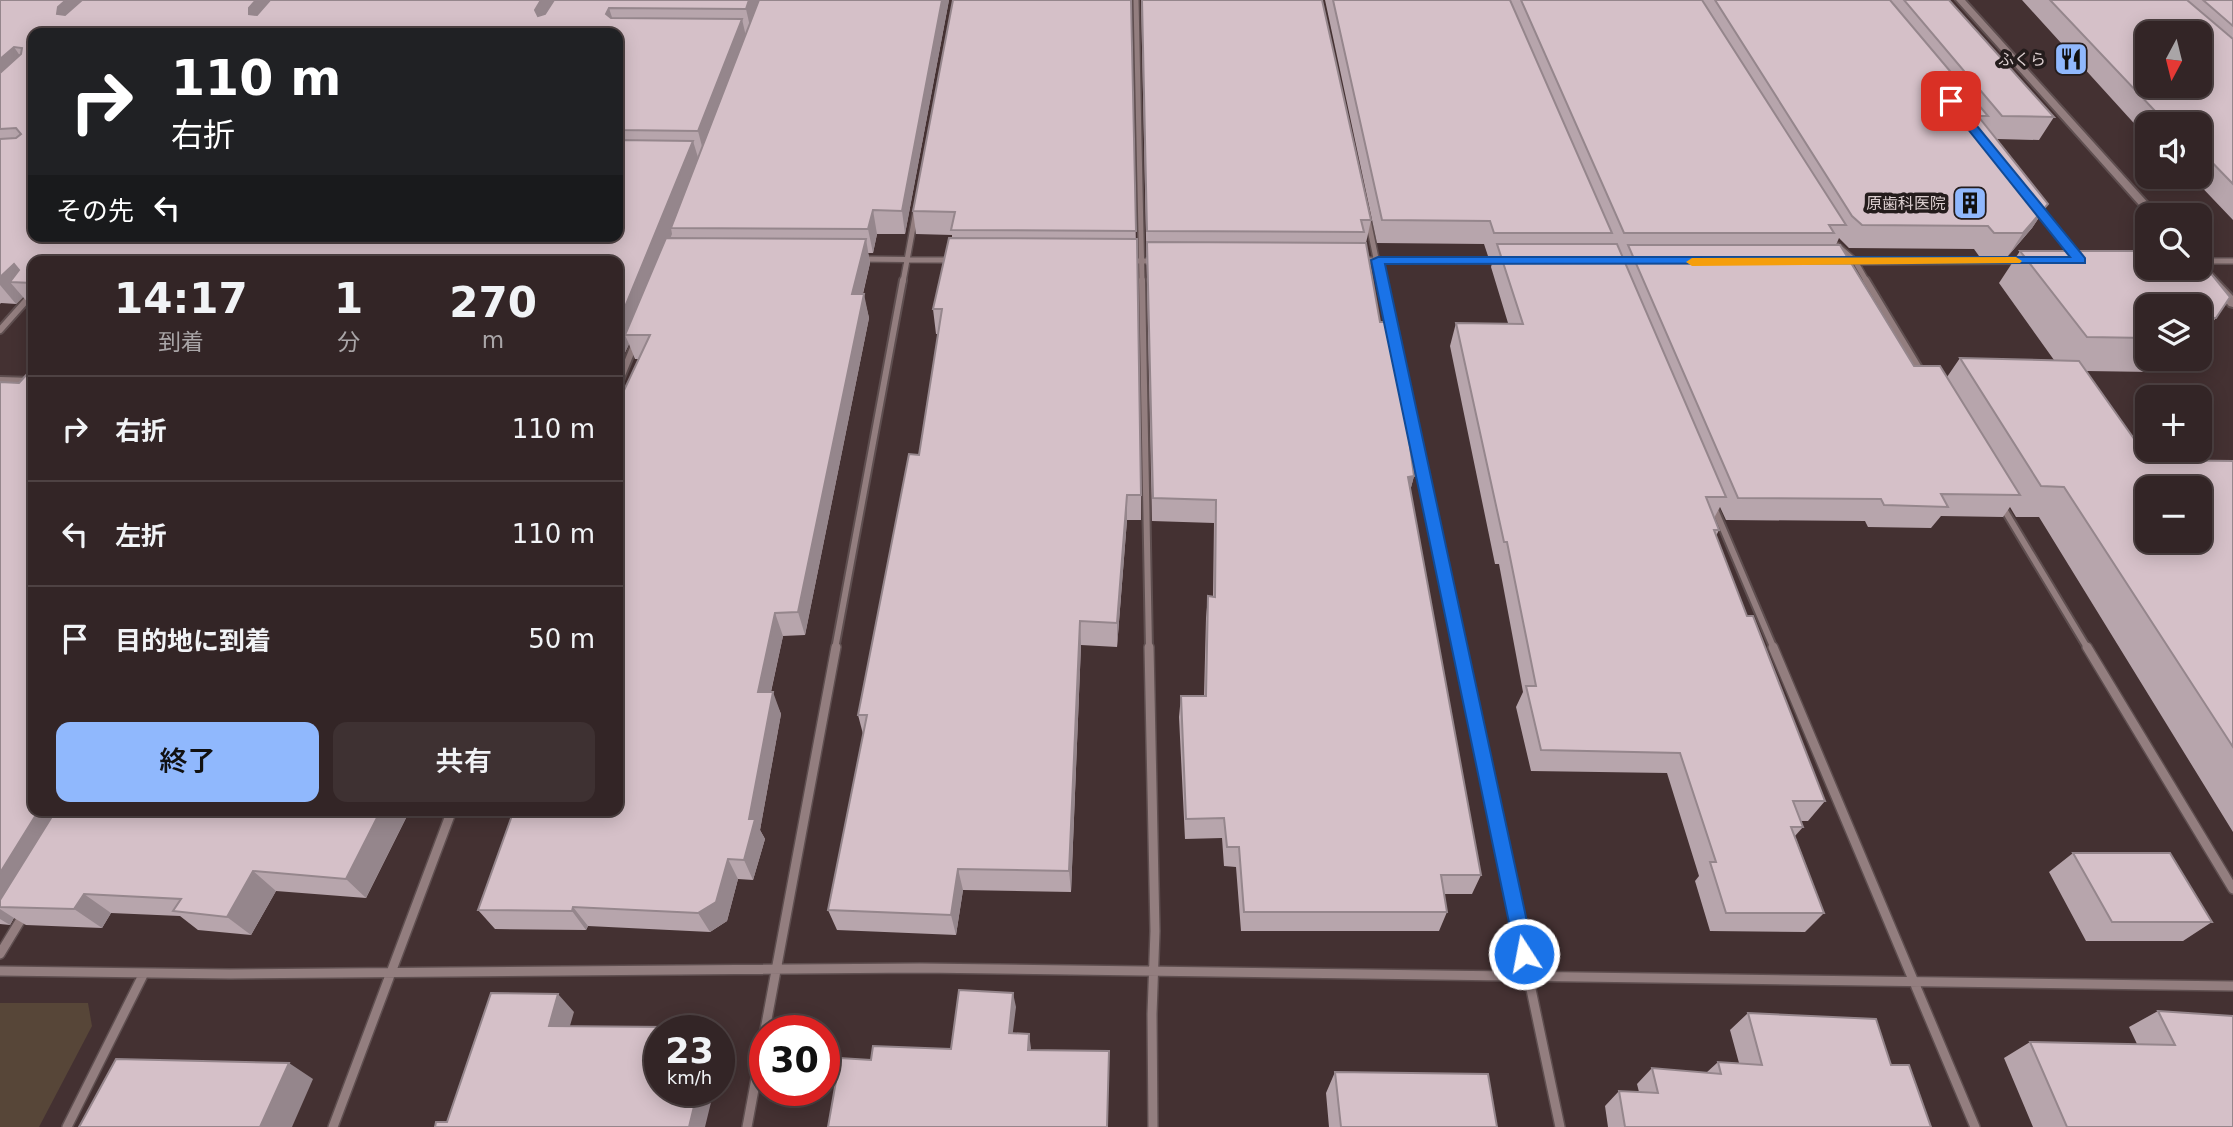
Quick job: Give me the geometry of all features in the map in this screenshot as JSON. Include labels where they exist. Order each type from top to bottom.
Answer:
[{"type":"street","points":[[1136,0],[1155,917],[1153,1127]]},
{"type":"street","points":[[1960,0],[2143,203]]},
{"type":"street","points":[[2031,200],[2080,261],[2067,261]]},
{"type":"street","points":[[747,1127],[917,201]]},
{"type":"street","points":[[1365,208],[1560,1127]]},
{"type":"street","points":[[1836,243],[1854,261],[1925,377]]},
{"type":"street","points":[[851,259],[961,260]]},
{"type":"street","points":[[1350,260],[1514,262]]},
{"type":"street","points":[[1114,261],[1170,261]]},
{"type":"street","points":[[1841,262],[2027,261]]},
{"type":"street","points":[[2212,261],[2233,261]]},
{"type":"street","points":[[2212,280],[2233,303]]},
{"type":"street","points":[[0,330],[28,299]]},
{"type":"street","points":[[623,373],[639,334]]},
{"type":"street","points":[[0,380],[28,381]]},
{"type":"street","points":[[1708,494],[1975,1127]]},
{"type":"street","points":[[1997,496],[2233,889]]},
{"type":"street","points":[[333,1127],[450,816]]},
{"type":"street","points":[[0,954],[29,906]]},
{"type":"street","points":[[0,971],[143,975],[776,968],[1153,969],[1915,984],[2233,986]]},
{"type":"street","points":[[67,1127],[143,975]]},
{"type":"shaded area","points":[[0,1003],[88,1003],[92,1026],[39,1127],[0,1127]]},
{"type":"building","points":[[0,0],[66,0],[58,7],[57,14],[65,15],[82,0],[256,0],[249,8],[249,14],[257,15],[270,0],[541,0],[535,10],[538,16],[545,14],[554,0],[749,0],[746,9],[609,8],[606,14],[611,18],[742,19],[698,131],[623,130],[623,28],[28,28],[28,242],[623,242],[623,140],[693,141],[623,312],[623,256],[28,256],[28,283],[10,282],[19,270],[14,264],[0,277],[0,139],[16,138],[21,134],[16,128],[0,129],[0,73],[21,54],[22,48],[14,47],[0,59]]},
{"type":"building","points":[[759,0],[942,0],[902,211],[873,210],[868,229],[671,228]]},
{"type":"building","points":[[953,0],[1131,0],[1136,231],[951,230],[955,212],[913,211]]},
{"type":"building","points":[[1142,0],[1322,0],[1371,220],[1361,220],[1364,232],[1147,231]]},
{"type":"building","points":[[1333,0],[1510,0],[1612,233],[1494,233],[1490,221],[1382,220]]},
{"type":"building","points":[[1521,0],[1702,0],[1846,225],[1829,225],[1834,233],[1624,233]]},
{"type":"building","points":[[1715,0],[1890,0],[1988,116],[1978,116],[2048,204],[2023,233],[1994,233],[1988,226],[1862,225],[1852,216]]},
{"type":"building","points":[[1904,0],[1949,0],[2054,117],[2002,116]]},
{"type":"building","points":[[2050,0],[2187,0],[2212,21],[2135,21],[2135,90]]},
{"type":"building","points":[[2203,0],[2233,0],[2233,26]]},
{"type":"building","points":[[2212,21],[2233,39],[2233,184],[2212,162],[2212,112],[2155,111],[2143,98],[2212,98]]},
{"type":"building","points":[[666,238],[866,239],[852,294],[864,294],[798,612],[775,613],[758,692],[773,692],[749,819],[755,819],[744,860],[728,859],[716,902],[698,913],[573,907],[572,911],[478,910],[512,816],[623,816],[623,392],[650,335],[625,335]]},
{"type":"building","points":[[949,238],[1137,239],[1141,495],[1127,495],[1117,623],[1080,621],[1069,871],[958,869],[951,915],[828,910],[867,715],[858,715],[909,454],[919,455],[942,309],[933,309]]},
{"type":"building","points":[[1147,242],[1366,243],[1380,322],[1393,322],[1414,476],[1408,477],[1481,875],[1441,875],[1447,912],[1244,912],[1239,847],[1227,847],[1224,818],[1186,819],[1181,696],[1206,696],[1208,596],[1215,597],[1216,500],[1153,498]]},
{"type":"building","points":[[1497,244],[1617,244],[1726,497],[1706,497],[1719,530],[1714,530],[1747,616],[1753,616],[1825,801],[1793,801],[1803,827],[1791,827],[1824,913],[1726,913],[1710,862],[1716,862],[1680,753],[1541,750],[1526,686],[1536,686],[1507,542],[1504,542],[1456,323],[1523,324]]},
{"type":"building","points":[[1628,245],[1840,245],[1914,366],[1940,366],[2020,495],[1941,494],[1948,507],[1884,505],[1881,499],[1738,498]]},
{"type":"building","points":[[2020,251],[2135,251],[2135,280],[2212,280],[2212,275],[2230,297],[2216,318],[2212,318],[2212,294],[2135,294],[2135,338],[2087,337]]},
{"type":"building","points":[[1960,358],[2079,361],[2135,440],[2135,462],[2233,461],[2233,747],[2064,487],[2041,486]]},
{"type":"building","points":[[28,373],[28,816],[35,816],[0,873],[0,382],[19,383]]},
{"type":"building","points":[[52,816],[378,816],[346,879],[253,871],[227,917],[173,911],[181,899],[84,894],[74,909],[0,907],[0,900]]},
{"type":"building","points":[[2073,853],[2170,853],[2212,922],[2112,922]]},
{"type":"building","points":[[959,990],[1013,993],[1009,1033],[1029,1034],[1028,1050],[1109,1051],[1107,1127],[828,1127],[832,1106],[840,1106],[840,1058],[871,1060],[873,1046],[951,1049]]},
{"type":"building","points":[[491,993],[558,994],[549,1026],[644,1027],[644,1106],[694,1106],[689,1127],[435,1127],[436,1122],[447,1122]]},
{"type":"building","points":[[2158,1011],[2233,1016],[2233,1127],[2067,1127],[2030,1042],[2175,1045]]},
{"type":"building","points":[[1748,1013],[1876,1019],[1891,1065],[1909,1065],[1931,1127],[1625,1127],[1619,1091],[1658,1093],[1652,1068],[1721,1074],[1718,1062],[1762,1065]]},
{"type":"building","points":[[116,1059],[289,1063],[260,1127],[79,1127]]},
{"type":"building","points":[[1335,1072],[1488,1074],[1497,1127],[1341,1127]]},
{"type":"slow traffic","points":[[1692,262],[2016,261]]},
{"type":"place","name":"ふくら","points":[[2071,59]]},
{"type":"place","name":"原歯科医院","points":[[1970,203]]},
{"type":"route","points":[[1524,954],[1378,260],[2080,261],[1951,101]]}]
